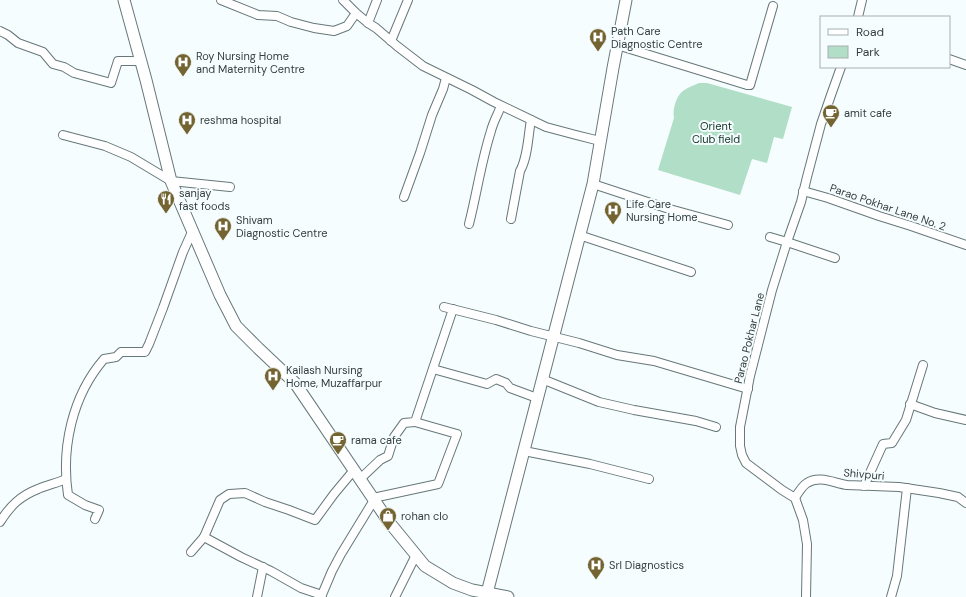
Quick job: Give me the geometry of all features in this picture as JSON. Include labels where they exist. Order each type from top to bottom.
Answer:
[{"type":"main road","points":[[124,0],[171,181],[220,295],[236,326],[295,382],[389,522],[425,566],[453,582],[472,590],[486,595],[508,597]]},
{"type":"main road","points":[[486,595],[593,184],[626,0]]},
{"type":"street","points":[[221,0],[258,15],[277,16],[306,26],[334,31],[347,26],[356,13]]},
{"type":"street","points":[[343,0],[368,23],[423,66],[546,127],[600,141]]},
{"type":"street","points":[[368,23],[377,0]]},
{"type":"street","points":[[391,41],[408,0]]},
{"type":"street","points":[[858,16],[862,0]]},
{"type":"street","points":[[617,45],[739,83],[750,85],[773,6]]},
{"type":"street","points":[[0,32],[8,35],[18,43],[43,52],[53,64],[64,67],[74,73],[111,83],[118,60],[140,61]]},
{"type":"street","points":[[950,59],[966,65]]},
{"type":"street","name":"Parao Pokhar Lane","points":[[795,498],[746,463],[742,455],[740,427],[772,290],[800,206],[822,124],[841,68]]},
{"type":"street","points":[[404,197],[446,78]]},
{"type":"street","points":[[469,224],[491,130],[501,106]]},
{"type":"street","points":[[511,220],[520,172],[524,162],[531,120]]},
{"type":"street","points":[[63,135],[105,146],[131,157],[171,181],[230,187]]},
{"type":"street","points":[[593,184],[666,208],[728,225]]},
{"type":"street","name":"Parao Pokhar Lane No. 2","points":[[803,191],[828,198],[966,245]]},
{"type":"street","points":[[95,519],[99,510],[85,505],[68,496],[66,479],[67,450],[74,415],[88,382],[96,368],[104,359],[116,357],[121,352],[145,352],[192,232]]},
{"type":"street","points":[[579,235],[691,272]]},
{"type":"street","points":[[770,237],[835,258]]},
{"type":"street","points":[[444,307],[496,320],[617,355],[654,361],[748,389]]},
{"type":"street","points":[[416,422],[452,310]]},
{"type":"street","points":[[864,486],[883,444],[892,444],[906,420],[923,365]]},
{"type":"street","points":[[433,370],[487,384],[496,379],[506,383],[510,388],[537,398]]},
{"type":"street","points":[[542,379],[599,402],[696,421],[716,427]]},
{"type":"street","points":[[910,404],[935,413],[966,420]]},
{"type":"street","points":[[191,552],[204,537],[220,500],[229,494],[245,493],[315,520],[334,494],[357,474],[388,456],[394,437],[404,423],[416,422],[457,434],[438,484],[374,499],[341,554],[321,596],[301,588],[204,537]]},
{"type":"street","points":[[524,451],[590,464],[650,479]]},
{"type":"street","points":[[0,522],[13,504],[26,494],[66,479]]},
{"type":"street","name":"Shivpuri","points":[[795,498],[807,483],[815,480],[824,480],[847,485],[907,488],[939,493],[958,497],[966,503]]},
{"type":"street","points":[[891,597],[897,576],[907,488]]},
{"type":"street","points":[[795,498],[803,520],[807,544],[806,597]]},
{"type":"street","points":[[395,597],[416,556]]},
{"type":"street","points":[[257,597],[263,567]]},
{"type":"green space","name":"Orient Club field","points":[[699,83],[707,83],[792,107],[783,139],[774,137],[767,163],[752,159],[740,195],[658,170],[674,118],[676,101],[683,91]]},
{"type":"place","name":"Path Care Diagnostic Centre","points":[[598,52]]},
{"type":"place","name":"Roy Nursing Home and Maternity Centre","points":[[183,77]]},
{"type":"place","name":"amit cafe","points":[[831,128]]},
{"type":"place","name":"reshma hospital","points":[[187,135]]},
{"type":"place","name":"sanjay fast foods","points":[[166,214]]},
{"type":"place","name":"Life Care Nursing Home","points":[[613,225]]},
{"type":"place","name":"Shivam Diagnostic Centre","points":[[223,241]]},
{"type":"place","name":"Kailash Nursing Home, Muzaffarpur","points":[[273,391]]},
{"type":"place","name":"rama cafe","points":[[338,455]]},
{"type":"place","name":"rohan clo","points":[[388,531]]},
{"type":"place","name":"Srl Diagnostics","points":[[596,580]]}]
